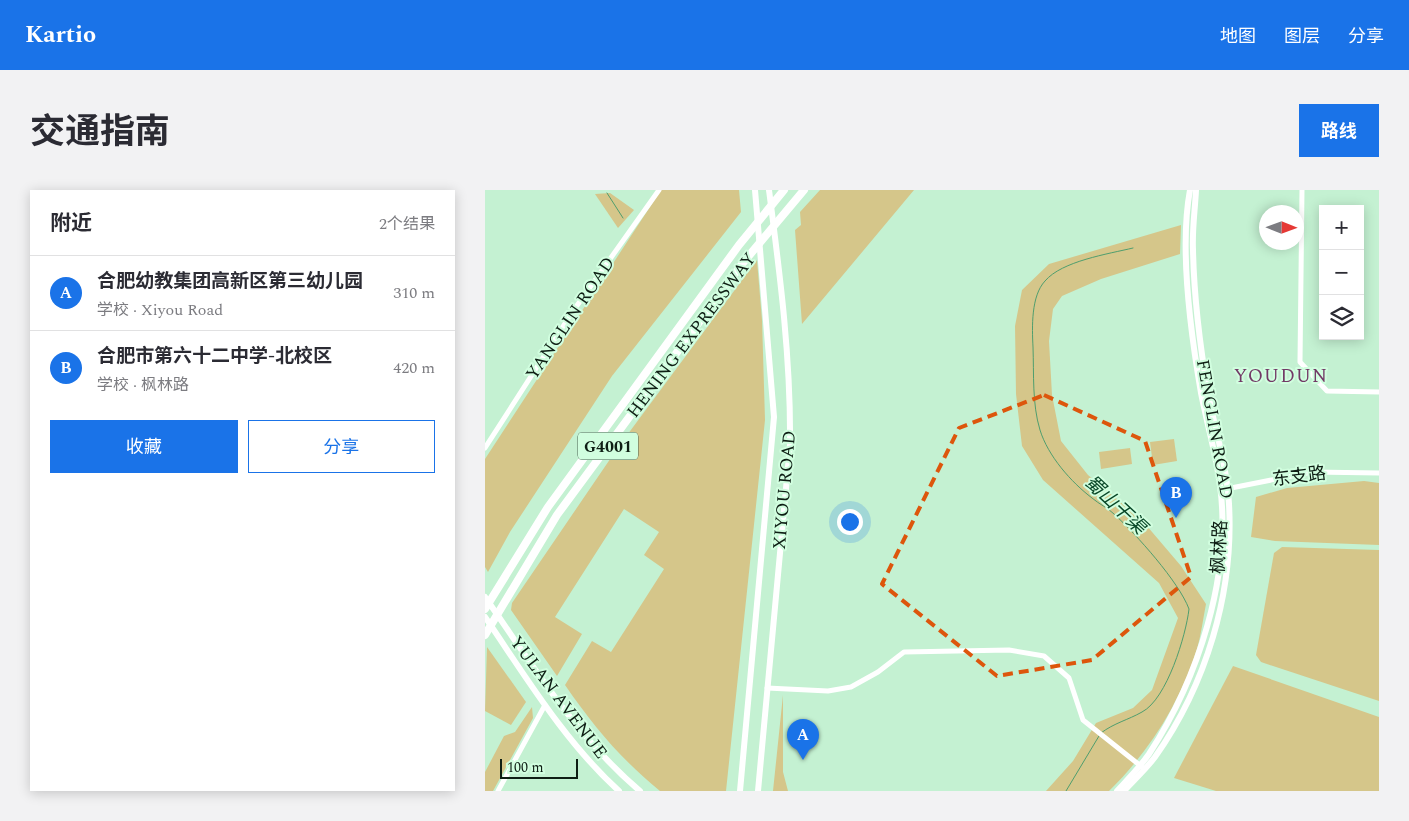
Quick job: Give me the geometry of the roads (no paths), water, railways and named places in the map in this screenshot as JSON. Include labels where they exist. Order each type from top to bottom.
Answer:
[{"type":"highway","name":"HENING EXPRESSWAY","points":[[485,609],[548,507],[739,245],[784,190]]},
{"type":"highway","name":"HENING EXPRESSWAY","points":[[485,635],[557,515],[742,264],[804,190]]},
{"type":"main road","name":"XIYOU ROAD","points":[[740,791],[774,417],[755,190]]},
{"type":"main road","name":"XIYOU ROAD","points":[[758,791],[790,445],[790,402],[780,275],[769,190]]},
{"type":"main road","name":"枫林路","points":[[1117,791],[1142,768],[1181,700],[1205,636],[1217,590],[1224,489],[1192,333],[1187,268],[1187,203],[1190,190]]},
{"type":"main road","name":"FENGLIN ROAD","points":[[1196,190],[1192,249],[1197,315],[1208,394],[1222,451],[1224,489]]},
{"type":"main road","name":"YULAN AVENUE","points":[[485,597],[583,734],[620,774],[640,791]]},
{"type":"main road","name":"YULAN AVENUE","points":[[485,617],[545,705],[599,772],[619,791]]},
{"type":"main road","points":[[1124,791],[1142,768]]},
{"type":"street","name":"YANGLIN ROAD","points":[[485,448],[571,314],[659,190]]},
{"type":"street","points":[[1302,190],[1300,362],[1327,391],[1379,392]]},
{"type":"street","name":"东支路","points":[[1224,489],[1312,472],[1379,473]]},
{"type":"street","points":[[767,688],[828,691],[851,686],[878,672],[904,652],[1009,650],[1044,656],[1069,678],[1083,720],[1142,768]]},
{"type":"street","points":[[498,791],[545,705]]},
{"type":"waterway","points":[[607,193],[623,218]]},
{"type":"waterway","name":"蜀山干渠","points":[[1101,733],[1142,712],[1151,705],[1159,694],[1174,665],[1184,634],[1189,609],[1167,572],[1145,546],[1112,512],[1076,484],[1054,459],[1044,440],[1037,420],[1034,389],[1033,321],[1035,303],[1040,287],[1053,274],[1062,268],[1086,259],[1133,248]]},
{"type":"waterway","name":"蜀山干渠","points":[[1066,791],[1099,736]]},
{"type":"place","name":"合肥市第六十二中学-北校区","points":[[1176,518]]},
{"type":"place","name":"合肥幼教集团高新区第三幼儿园","points":[[803,760]]},
{"type":"district","name":"YOUDUN","points":[[1281,375]]}]
